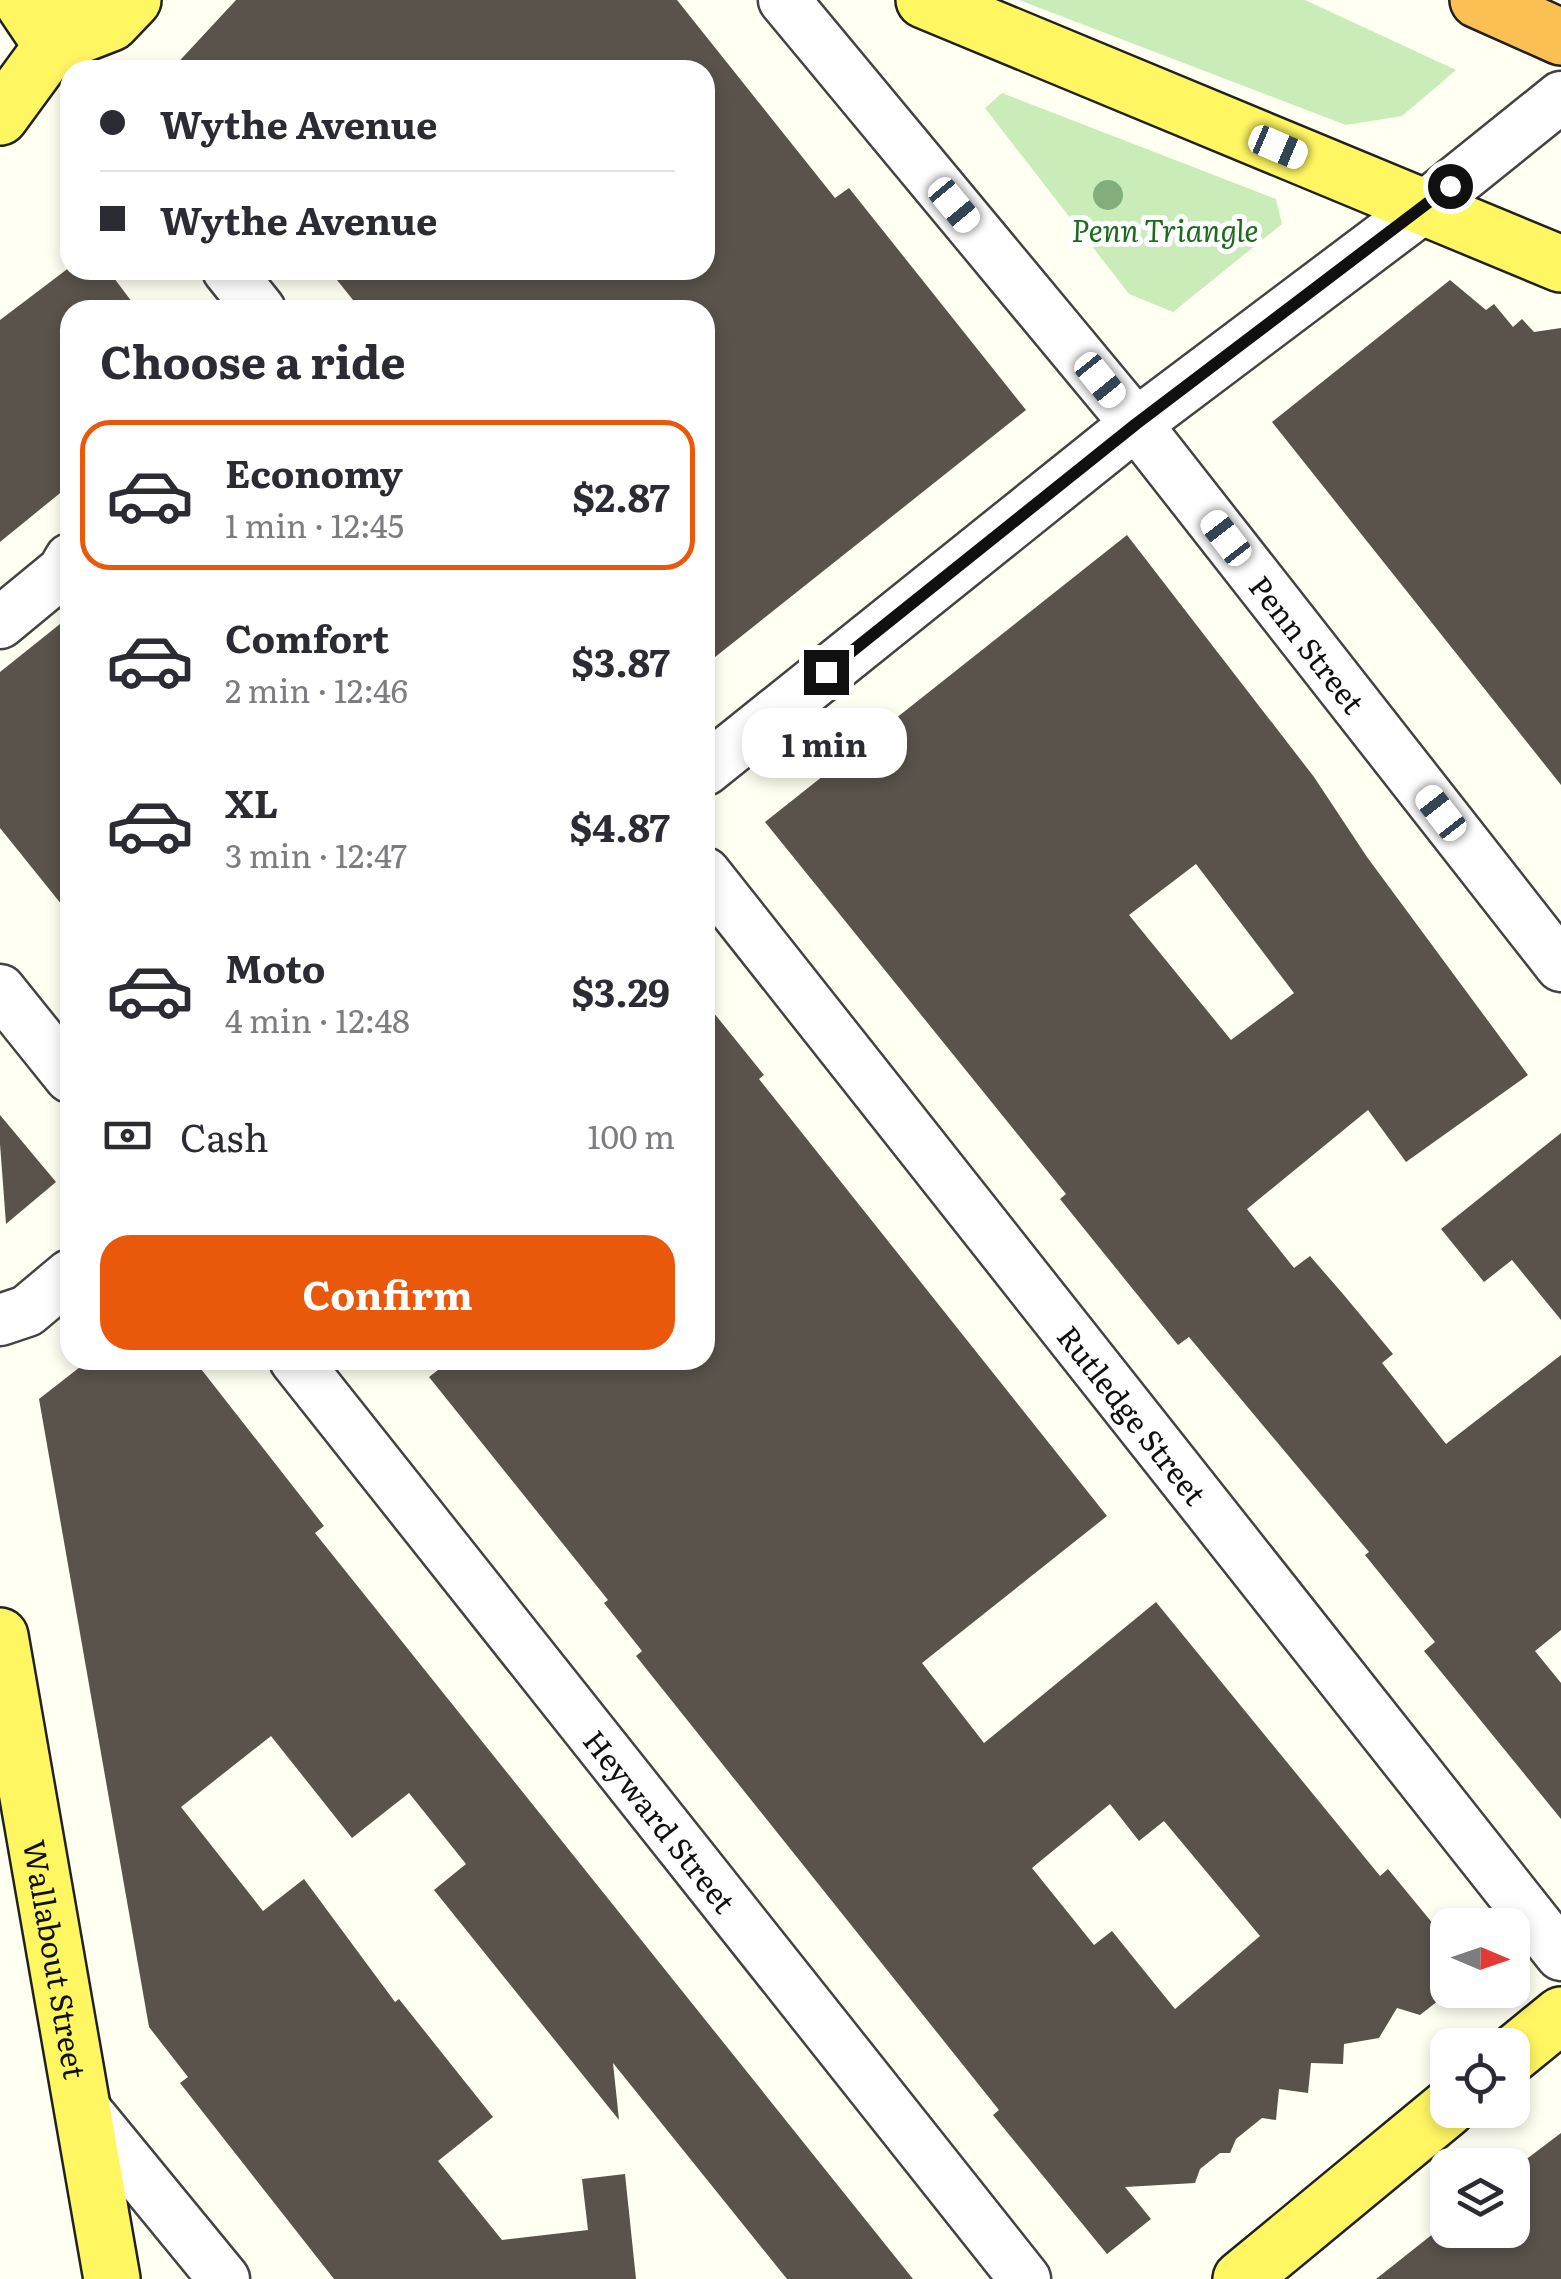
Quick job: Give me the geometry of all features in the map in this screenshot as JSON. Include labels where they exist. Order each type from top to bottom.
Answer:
[{"type":"highway","points":[[1478,0],[1561,37]]},
{"type":"main road","points":[[21,0],[64,39]]},
{"type":"main road","points":[[0,117],[64,39],[111,24],[133,0]]},
{"type":"main road","points":[[924,0],[1561,264]]},
{"type":"main road","name":"Wallabout Street","points":[[0,1636],[112,2279]]},
{"type":"main road","points":[[1530,2040],[1561,2015]]},
{"type":"main road","points":[[1241,2279],[1430,2123]]},
{"type":"street","name":"Penn Street","points":[[784,0],[1136,424],[1561,966]]},
{"type":"street","points":[[715,762],[1136,424],[1423,208],[1561,97]]},
{"type":"street","points":[[236,280],[252,300]]},
{"type":"street","points":[[0,623],[60,573]]},
{"type":"street","name":"Rutledge Street","points":[[715,885],[1561,1955]]},
{"type":"street","points":[[0,990],[60,1065]]},
{"type":"street","points":[[0,1320],[26,1311],[60,1283]]},
{"type":"street","name":"Heyward Street","points":[[303,1370],[1025,2279]]},
{"type":"street","points":[[82,2106],[224,2279]]},
{"type":"green space","points":[[1019,0],[1305,0],[1456,70],[1402,116],[1346,125]]},
{"type":"green space","name":"Penn Triangle","points":[[1002,93],[1276,199],[1282,224],[1173,312],[1129,294],[985,108]]},
{"type":"building","points":[[236,0],[677,0],[835,198],[849,188],[1026,410],[715,657],[715,300],[353,300],[337,280],[715,280],[715,60],[180,60]]},
{"type":"building","points":[[60,275],[60,280],[116,280],[130,300],[60,300],[60,493],[0,542],[0,320]]},
{"type":"building","points":[[1450,280],[1486,310],[1494,304],[1513,327],[1522,319],[1534,332],[1561,328],[1561,785],[1272,422]]},
{"type":"building","points":[[1127,535],[1314,777],[1367,857],[1528,1075],[1406,1162],[1368,1110],[1247,1209],[1294,1268],[1310,1256],[1343,1294],[1393,1354],[1382,1363],[1446,1444],[1561,1355],[1561,1630],[1535,1651],[1561,1683],[1561,1819],[1424,1651],[1435,1642],[1365,1555],[1369,1552],[1189,1337],[1178,1345],[1060,1199],[1066,1194],[765,822]],"holes":[[[1196,864],[1294,993],[1231,1040],[1129,915]]]},
{"type":"building","points":[[60,624],[60,903],[0,828],[0,672]]},
{"type":"building","points":[[715,1014],[764,1075],[759,1079],[1107,1516],[922,1663],[984,1743],[1156,1602],[1380,1876],[1388,1869],[1430,1920],[1430,2007],[1420,2015],[1397,2008],[1379,2038],[1344,2044],[1343,2064],[1311,2063],[1308,2093],[1279,2089],[1276,2120],[1262,2118],[1236,2139],[1230,2153],[1220,2153],[1200,2169],[1195,2183],[1125,2187],[1151,2219],[1107,2254],[993,2115],[999,2110],[636,1656],[642,1651],[604,1603],[608,1600],[429,1377],[438,1370],[715,1370]],"holes":[[[1110,1804],[1139,1841],[1164,1821],[1260,1936],[1175,2009],[1112,1931],[1094,1945],[1032,1868]]]},
{"type":"building","points":[[0,1115],[56,1182],[6,1224],[0,1144]]},
{"type":"building","points":[[1561,1133],[1561,1320],[1512,1260],[1484,1282],[1441,1229]]},
{"type":"building","points":[[76,1370],[202,1370],[324,1526],[315,1533],[913,2279],[787,2279],[613,2063],[619,2120],[434,1890],[466,1864],[409,1793],[352,1838],[271,1736],[181,1807],[263,1911],[304,1879],[395,2002],[399,1999],[493,2117],[438,2161],[502,2240],[588,2230],[582,2179],[625,2174],[636,2279],[334,2279],[180,2083],[188,2077],[149,2027],[39,1399]]},
{"type":"building","points":[[1561,2133],[1561,2279],[1376,2279],[1430,2236],[1430,2248],[1530,2248],[1530,2156]]},
{"type":"route","points":[[826,672],[1136,424],[1450,186]]}]
